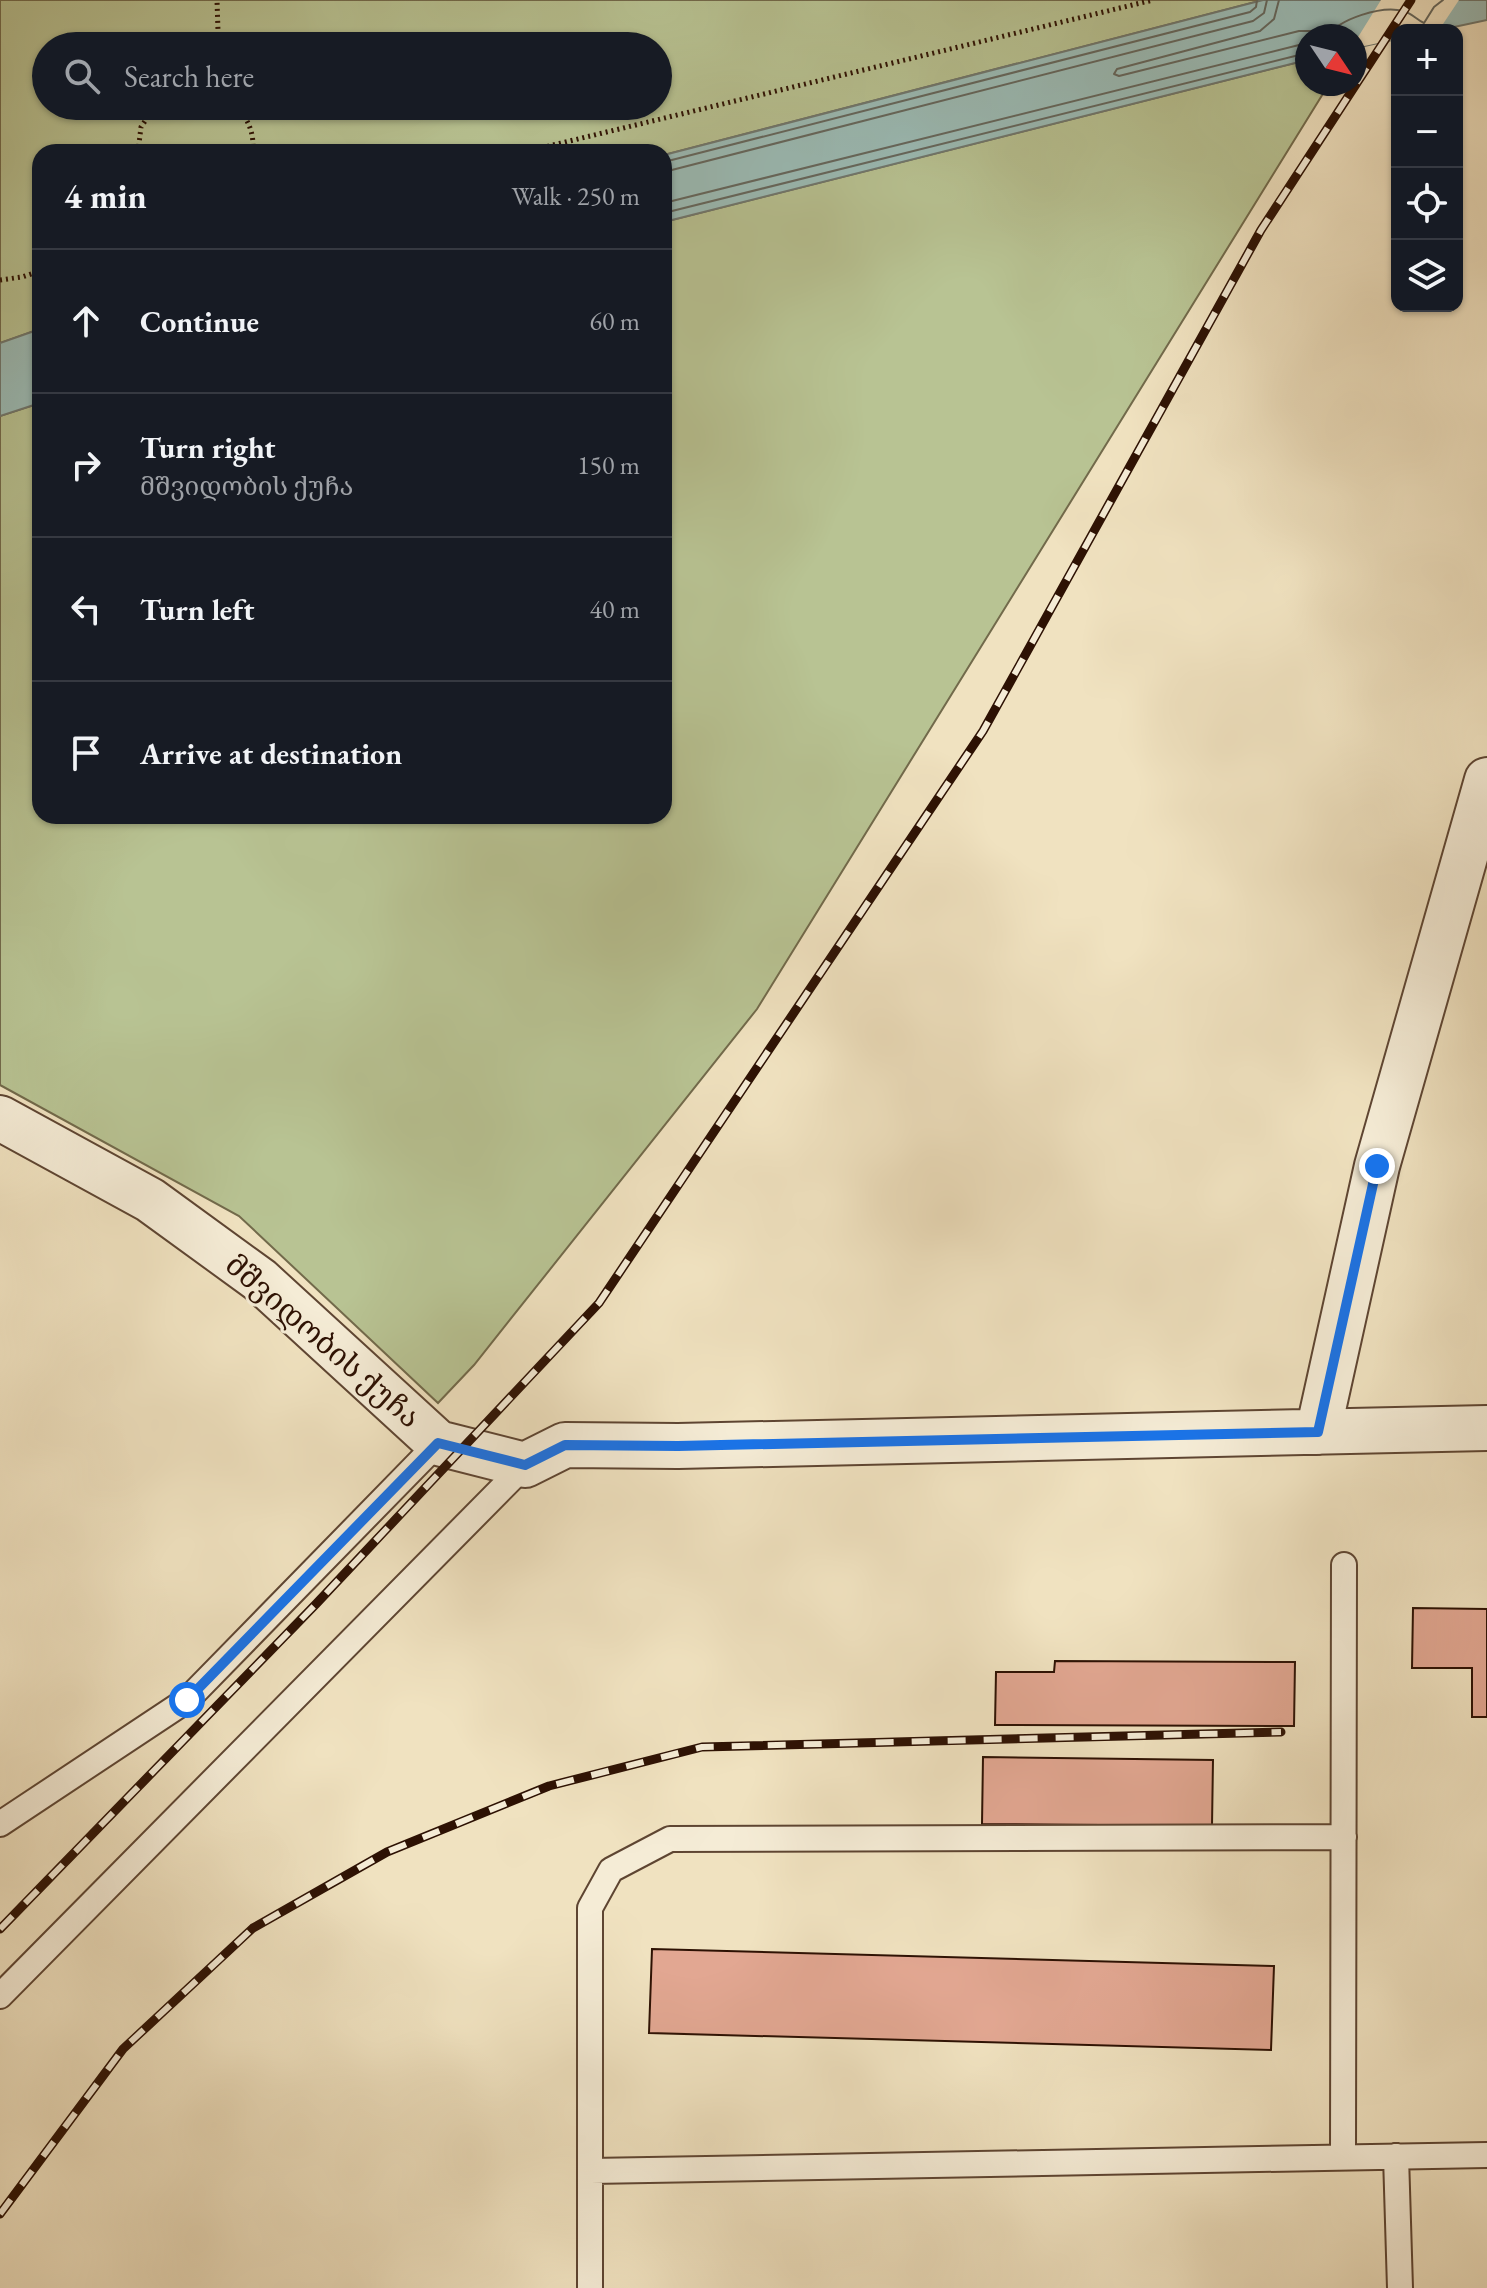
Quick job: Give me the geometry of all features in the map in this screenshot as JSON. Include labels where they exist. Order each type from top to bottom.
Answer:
[{"type":"street","points":[[1318,1432],[1377,1166],[1487,780]]},
{"type":"street","name":"მშვიდობის ქუჩა","points":[[0,1118],[150,1200],[260,1280],[438,1443],[525,1465]]},
{"type":"street","points":[[525,1465],[565,1445],[694,1446],[1487,1428]]},
{"type":"lane","points":[[0,1824],[187,1700],[438,1443]]},
{"type":"lane","points":[[0,1996],[525,1465]]},
{"type":"lane","points":[[1343,2157],[1344,1565]]},
{"type":"lane","points":[[590,2288],[590,1908],[611,1870],[670,1839],[1344,1837]]},
{"type":"lane","points":[[591,2171],[1487,2155]]},
{"type":"lane","points":[[1396,2156],[1400,2288]]},
{"type":"path","points":[[217,0],[218,32]]},
{"type":"path","points":[[672,116],[1153,0]]},
{"type":"path","points":[[139,144],[141,127],[146,120]]},
{"type":"path","points":[[248,120],[254,144]]},
{"type":"path","points":[[557,144],[656,120]]},
{"type":"path","points":[[0,280],[32,273]]},
{"type":"green space","points":[[0,0],[1263,0],[672,153],[672,144],[32,144],[32,332],[0,343]]},
{"type":"green space","points":[[1295,63],[1295,96],[1322,96],[757,1009],[474,1365],[438,1403],[239,1216],[0,1085],[0,416],[32,406],[32,824],[672,824],[672,220]]},
{"type":"water","points":[[1263,0],[1487,0],[1487,20],[1463,25],[1391,24],[1391,40],[1367,45],[1367,24],[1295,24],[1295,63],[672,220],[672,153]]},
{"type":"water","points":[[32,332],[32,406],[0,416],[0,343]]},
{"type":"pier","points":[[1381,0],[1459,0],[1443,24],[1391,24],[1391,40],[1367,45],[1366,24]]},
{"type":"building","points":[[1413,1608],[1487,1609],[1487,1717],[1472,1717],[1472,1668],[1412,1668]]},
{"type":"building","points":[[1055,1661],[1295,1662],[1294,1726],[995,1725],[996,1672],[1054,1672]]},
{"type":"building","points":[[983,1757],[1213,1760],[1212,1826],[982,1824]]},
{"type":"building","points":[[652,1949],[1274,1966],[1271,2050],[649,2033]]},
{"type":"railway","points":[[0,1929],[316,1604],[599,1303],[983,731],[1261,230],[1411,0]]},
{"type":"railway","points":[[0,2214],[123,2049],[253,1928],[387,1852],[549,1786],[702,1747],[1281,1732]]},
{"type":"route","points":[[187,1700],[438,1443],[525,1465],[565,1445],[678,1446],[1318,1432],[1377,1166]]}]
